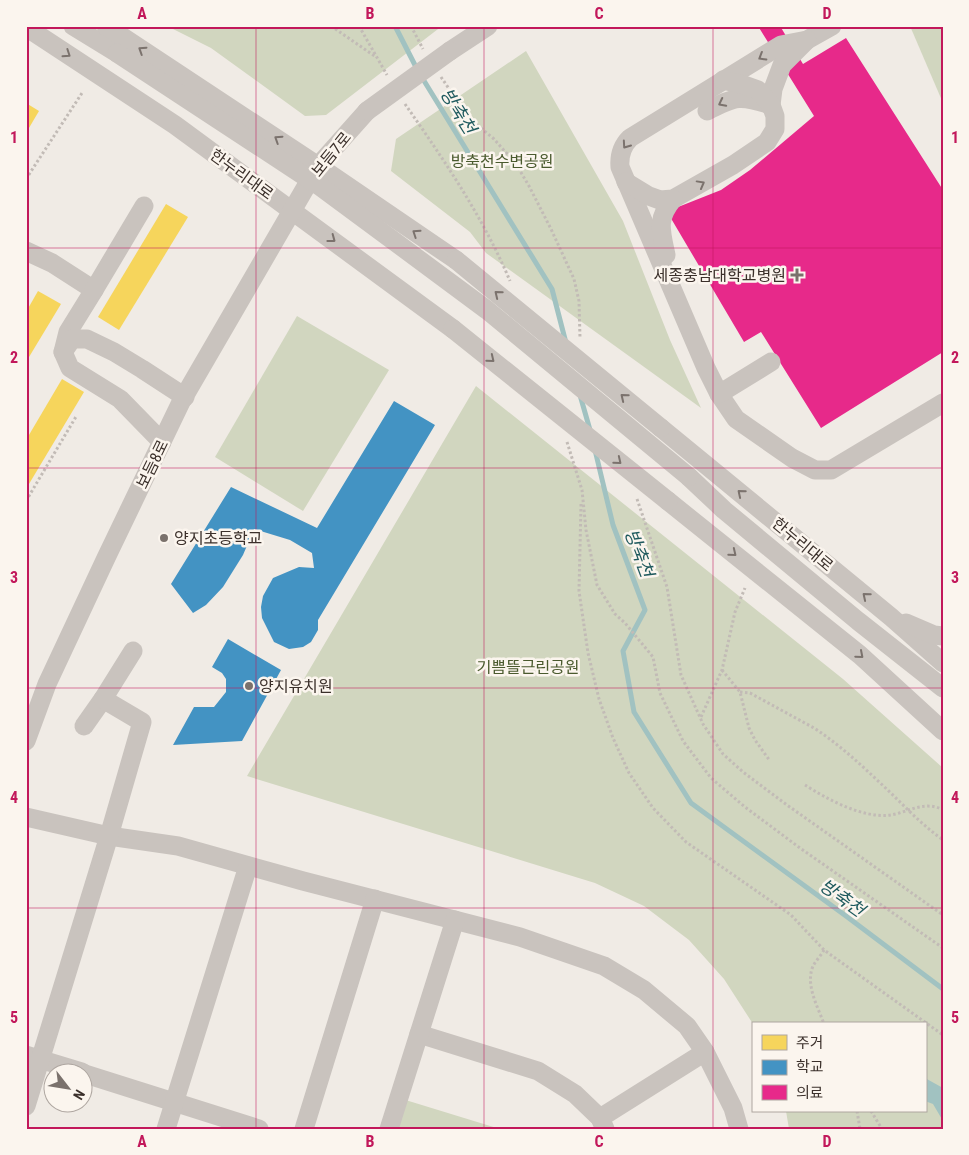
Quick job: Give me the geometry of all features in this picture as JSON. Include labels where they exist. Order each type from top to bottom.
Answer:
[{"type":"street","points":[[73,26],[321,187],[456,286],[495,316],[689,477],[724,510],[858,621],[943,688]]},
{"type":"street","points":[[106,26],[318,166]]},
{"type":"street","name":"보듬7로","points":[[295,204],[318,166],[366,111],[488,26]]},
{"type":"street","points":[[771,105],[782,65],[807,40],[832,26]]},
{"type":"street","name":"한누리대로","points":[[26,27],[295,204],[860,655],[943,731]]},
{"type":"street","points":[[807,40],[781,45],[630,138],[624,144],[619,159],[620,167],[706,368],[719,394],[736,419],[792,458],[815,470],[831,470],[943,403]]},
{"type":"street","points":[[673,288],[661,234],[663,210],[673,199],[733,166],[767,142],[775,129],[774,108],[758,90],[723,80]]},
{"type":"street","points":[[707,111],[739,97],[771,105]]},
{"type":"street","name":"한누리대로","points":[[318,166],[456,260],[891,616],[943,663]]},
{"type":"street","points":[[626,182],[654,198],[660,200],[673,199]]},
{"type":"street","name":"보듬8로","points":[[26,741],[52,675],[184,397],[295,204]]},
{"type":"street","points":[[144,206],[68,332],[63,352],[70,368],[120,400],[162,442]]},
{"type":"street","points":[[26,251],[52,263],[94,290]]},
{"type":"street","points":[[63,352],[72,340],[87,338],[142,368],[184,397]]},
{"type":"street","points":[[719,394],[771,362]]},
{"type":"street","points":[[891,616],[934,635],[943,636]]},
{"type":"street","points":[[84,726],[133,650]]},
{"type":"street","points":[[26,1106],[34,1057],[109,836],[142,722],[103,699]]},
{"type":"street","points":[[26,817],[109,836],[178,846],[520,937],[604,966],[644,990],[687,1026],[705,1052],[733,1108],[738,1129]]},
{"type":"street","points":[[166,1129],[248,866]]},
{"type":"street","points":[[304,1129],[375,899]]},
{"type":"street","points":[[389,1129],[455,920]]},
{"type":"street","points":[[419,1034],[538,1071],[575,1094],[602,1124],[705,1052]]},
{"type":"street","points":[[34,1057],[49,1062]]},
{"type":"street","points":[[92,1076],[259,1129]]},
{"type":"path","points":[[331,26],[378,59]]},
{"type":"path","points":[[26,179],[82,93]]},
{"type":"path","points":[[26,501],[77,415]]},
{"type":"path","points":[[582,490],[579,591],[588,653],[602,707],[613,738],[629,773],[653,808],[686,842],[791,915],[824,950],[925,1022]]},
{"type":"path","points":[[700,718],[722,670],[736,612],[745,588]]},
{"type":"path","points":[[624,623],[653,657],[660,693],[683,742],[711,778],[745,808],[943,948]]},
{"type":"path","points":[[722,670],[740,692],[749,728],[770,761]]},
{"type":"path","points":[[740,692],[750,693],[814,728],[850,756],[907,810],[943,840]]},
{"type":"path","points":[[805,785],[846,808],[876,814],[890,815],[921,806],[943,810]]},
{"type":"path","points":[[823,1022],[812,991],[810,979],[813,967],[824,950]]},
{"type":"path","points":[[926,1023],[943,1035]]},
{"type":"path","points":[[857,1112],[860,1129]]},
{"type":"path","points":[[872,1112],[882,1129]]},
{"type":"green space","points":[[167,26],[442,26],[326,115],[305,116],[211,48]]},
{"type":"green space","points":[[910,26],[943,26],[943,103]]},
{"type":"green space","name":"방축천수변공원","points":[[526,51],[623,221],[670,340],[701,408],[486,253],[470,232],[391,171],[396,139]]},
{"type":"green space","points":[[297,316],[389,370],[303,511],[215,457]]},
{"type":"green space","name":"기쁨뜰근린공원","points":[[476,386],[843,679],[943,768],[943,1129],[789,1129],[786,1112],[926,1112],[926,1022],[752,1022],[724,979],[689,940],[644,906],[595,883],[247,776]]},
{"type":"green space","points":[[399,1098],[500,1129],[389,1129]]},
{"type":"water","points":[[926,1079],[943,1088],[943,1121],[933,1104],[926,1101]]},
{"type":"building: 주거","points":[[26,103],[39,111],[26,133]]},
{"type":"building: 주거","points":[[166,204],[188,217],[119,330],[98,317]]},
{"type":"building: 주거","points":[[38,291],[61,304],[26,362],[26,312]]},
{"type":"building: 주거","points":[[62,379],[84,392],[26,489],[26,440]]},
{"type":"building: 학교","points":[[394,401],[435,425],[318,620],[318,630],[311,642],[303,647],[289,649],[274,642],[262,618],[261,607],[263,596],[273,578],[299,567],[314,568],[312,553],[290,540],[254,529],[243,555],[223,587],[206,605],[193,613],[171,584],[231,487],[317,528]]},
{"type":"building: 학교","name":"양지유치원","points":[[228,639],[281,670],[242,741],[173,745],[194,707],[214,707],[226,692],[226,679],[222,673],[212,667]]},
{"type":"building: 의료","points":[[758,26],[780,26],[803,64],[846,38],[943,190],[943,352],[821,428],[761,332],[744,342],[669,215],[673,209],[721,190],[750,170],[814,116]]},
{"type":"waterway","name":"방축천","points":[[395,26],[418,71],[552,289],[566,343]]},
{"type":"waterway","name":"방축천","points":[[580,395],[590,430]]},
{"type":"waterway","name":"방축천","points":[[595,450],[613,525],[645,610],[623,651],[634,712],[691,803],[943,989]]},
{"type":"place","name":"세종충남대학교병원","points":[[797,275]]},
{"type":"place","name":"양지초등학교","points":[[164,538]]},
{"type":"place","name":"양지유치원","points":[[249,686]]}]
